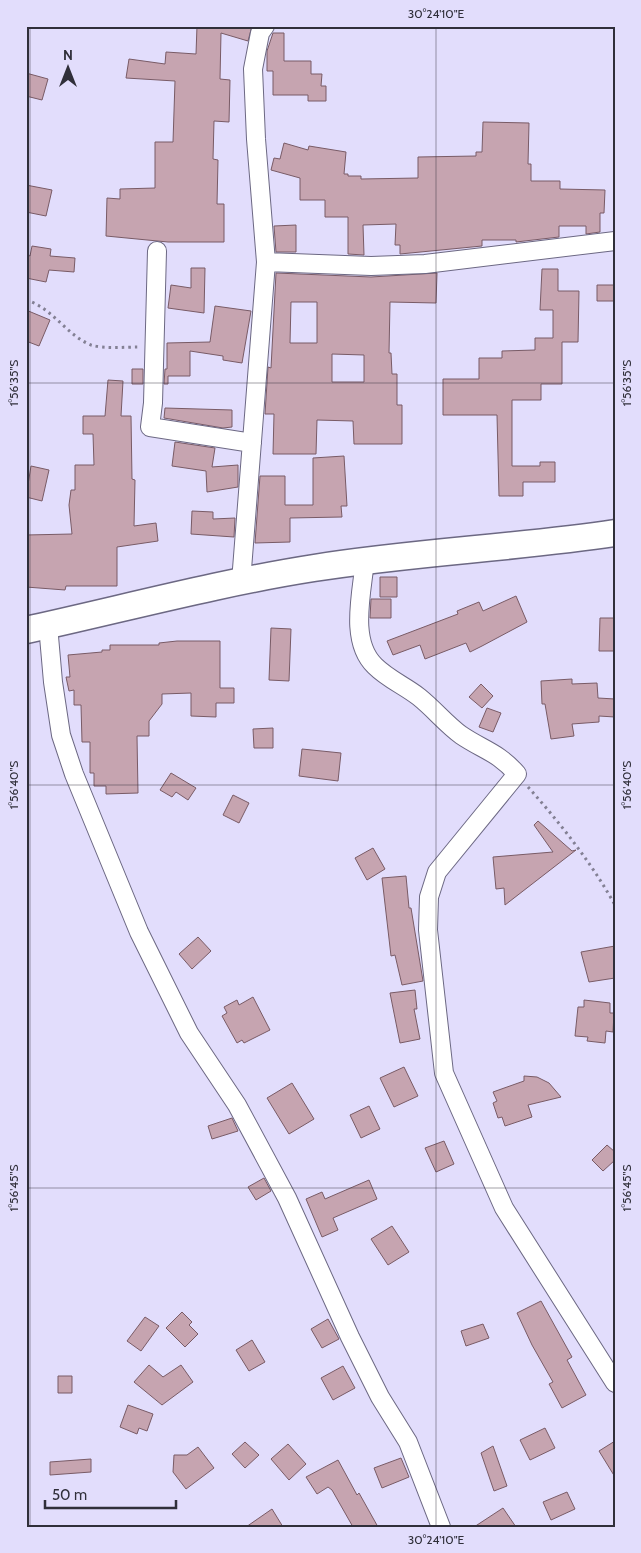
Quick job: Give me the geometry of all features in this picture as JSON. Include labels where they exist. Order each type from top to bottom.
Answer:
[{"type":"highway","points":[[37,627],[241,582],[365,560],[564,540],[615,532]]},
{"type":"street","points":[[241,582],[266,262],[256,139],[253,69],[260,33],[265,26]]},
{"type":"street","points":[[266,262],[371,266],[425,264],[615,242]]},
{"type":"street","points":[[157,251],[154,403],[150,427],[252,443]]},
{"type":"street","points":[[365,560],[360,617],[362,643],[366,655],[376,667],[419,697],[461,735],[504,760],[517,774],[437,872],[430,897],[428,930],[444,1073],[504,1208],[615,1383]]},
{"type":"street","points":[[37,627],[53,682],[61,734],[74,774],[139,932],[189,1033],[237,1104],[287,1198],[350,1337],[380,1397],[408,1442],[441,1527]]},
{"type":"path","points":[[26,300],[36,303],[71,332],[92,345],[154,348]]},
{"type":"path","points":[[517,774],[561,824],[605,886],[615,905]]},
{"type":"building","points":[[197,26],[252,26],[248,41],[221,33],[220,79],[230,80],[229,122],[214,121],[213,159],[218,160],[217,204],[224,204],[224,242],[168,242],[106,236],[107,198],[120,199],[120,189],[155,188],[155,142],[173,142],[175,81],[126,78],[129,59],[165,64],[166,52],[196,54]]},
{"type":"building","points":[[273,33],[284,33],[284,61],[311,61],[311,74],[322,74],[321,86],[326,86],[326,101],[308,101],[308,95],[273,95],[273,71],[267,71],[267,51]]},
{"type":"building","points":[[26,73],[48,79],[42,100],[26,96]]},
{"type":"building","points":[[483,122],[529,123],[528,164],[531,164],[531,181],[560,181],[560,189],[605,190],[604,213],[600,213],[600,232],[586,234],[586,226],[559,226],[559,237],[516,242],[516,240],[482,240],[482,246],[400,254],[400,245],[395,245],[396,224],[363,225],[364,255],[348,254],[348,217],[325,217],[325,200],[300,200],[300,178],[271,170],[274,158],[280,159],[284,143],[308,150],[309,146],[346,152],[344,174],[348,174],[348,176],[361,176],[361,179],[418,178],[418,157],[476,156],[476,152],[482,152]]},
{"type":"building","points":[[26,185],[52,190],[46,216],[26,212]]},
{"type":"building","points":[[296,225],[296,252],[276,252],[274,226]]},
{"type":"building","points":[[32,246],[51,249],[50,256],[75,258],[74,272],[49,270],[46,282],[26,278],[26,254],[30,256]]},
{"type":"building","points":[[191,268],[205,268],[204,313],[168,308],[171,285],[191,288]]},
{"type":"building","points":[[542,269],[558,269],[558,291],[579,291],[578,342],[562,342],[562,384],[541,384],[541,400],[512,400],[512,466],[540,466],[540,462],[555,462],[555,482],[523,482],[523,496],[499,496],[497,415],[443,415],[443,379],[479,379],[479,358],[502,358],[502,351],[535,350],[535,338],[553,338],[553,310],[540,310]]},
{"type":"building","points":[[276,273],[371,277],[437,273],[436,303],[390,302],[389,353],[391,353],[392,374],[397,374],[397,405],[402,405],[402,444],[354,444],[353,421],[317,420],[316,454],[273,454],[274,414],[265,414],[268,367],[271,368]],"holes":[[[291,302],[317,302],[317,343],[290,343]],[[332,354],[364,355],[364,382],[332,382]]]},
{"type":"building","points":[[597,285],[615,285],[615,301],[597,301]]},
{"type":"building","points":[[215,306],[251,311],[242,363],[223,360],[223,356],[190,351],[190,376],[168,376],[168,384],[164,384],[165,369],[167,369],[167,343],[210,342]]},
{"type":"building","points":[[26,310],[50,320],[39,346],[26,341]]},
{"type":"building","points":[[132,369],[143,369],[143,384],[132,384]]},
{"type":"building","points":[[108,380],[123,381],[121,416],[131,416],[132,479],[135,480],[134,526],[156,523],[158,541],[117,547],[117,586],[66,586],[65,590],[26,587],[26,535],[72,534],[69,505],[71,490],[75,490],[75,465],[94,465],[93,434],[83,434],[83,416],[105,416]]},
{"type":"building","points":[[165,408],[232,410],[232,427],[223,428],[164,418]]},
{"type":"building","points":[[175,442],[215,448],[212,467],[238,465],[238,487],[207,492],[206,471],[172,466]]},
{"type":"building","points":[[344,456],[347,506],[341,506],[342,517],[290,518],[290,542],[255,543],[260,476],[285,476],[285,505],[313,505],[313,458]]},
{"type":"building","points":[[31,466],[49,470],[42,501],[26,497]]},
{"type":"building","points":[[192,511],[213,512],[213,519],[235,518],[234,537],[191,534]]},
{"type":"building","points":[[380,577],[397,577],[397,597],[380,597]]},
{"type":"building","points":[[516,596],[527,622],[470,652],[466,643],[425,659],[420,645],[393,655],[387,641],[458,614],[457,611],[479,602],[483,611]]},
{"type":"building","points":[[371,599],[391,599],[391,618],[370,618]]},
{"type":"building","points":[[600,618],[615,618],[615,651],[599,651]]},
{"type":"building","points":[[271,628],[291,629],[289,681],[269,680]]},
{"type":"building","points":[[220,641],[220,688],[234,688],[234,703],[216,703],[216,717],[191,716],[191,693],[162,694],[162,704],[149,721],[149,736],[137,736],[138,793],[106,794],[106,786],[94,786],[94,773],[90,773],[90,742],[82,742],[81,705],[74,705],[74,690],[69,691],[66,677],[70,677],[68,655],[102,652],[102,650],[110,650],[110,645],[159,645],[159,643]]},
{"type":"building","points":[[572,679],[572,684],[597,683],[598,698],[615,699],[615,717],[599,716],[599,722],[572,724],[574,736],[551,739],[545,704],[542,704],[541,681]]},
{"type":"building","points":[[481,684],[493,696],[482,708],[469,697]]},
{"type":"building","points":[[487,708],[501,713],[493,732],[479,727]]},
{"type":"building","points":[[273,728],[273,748],[254,748],[253,729]]},
{"type":"building","points":[[302,749],[341,753],[338,781],[299,776]]},
{"type":"building","points":[[171,773],[196,788],[188,800],[176,792],[172,797],[160,790]]},
{"type":"building","points":[[233,795],[249,803],[239,823],[223,815]]},
{"type":"building","points":[[538,821],[572,851],[576,850],[505,905],[504,888],[496,889],[493,857],[553,852],[534,825]]},
{"type":"building","points":[[373,848],[385,869],[367,880],[355,858]]},
{"type":"building","points":[[406,876],[409,908],[411,908],[423,981],[402,985],[395,955],[391,956],[382,878]]},
{"type":"building","points":[[198,937],[211,951],[192,969],[179,954]]},
{"type":"building","points":[[615,946],[615,978],[589,982],[581,952]]},
{"type":"building","points":[[415,990],[417,1009],[414,1009],[420,1039],[400,1043],[390,993]]},
{"type":"building","points":[[253,997],[270,1030],[244,1043],[242,1040],[237,1043],[222,1016],[227,1013],[224,1007],[237,1000],[239,1005]]},
{"type":"building","points":[[584,1000],[610,1003],[610,1013],[614,1013],[613,1032],[606,1031],[605,1043],[587,1041],[588,1037],[575,1036],[578,1007],[584,1007]]},
{"type":"building","points":[[404,1067],[418,1096],[394,1107],[380,1078]]},
{"type":"building","points":[[524,1076],[537,1077],[549,1083],[561,1097],[528,1105],[532,1117],[505,1126],[502,1117],[498,1118],[493,1103],[497,1101],[493,1092],[524,1081]]},
{"type":"building","points":[[292,1083],[314,1119],[289,1134],[267,1098]]},
{"type":"building","points":[[369,1106],[380,1129],[361,1138],[350,1115]]},
{"type":"building","points":[[232,1118],[238,1131],[212,1139],[208,1126]]},
{"type":"building","points":[[444,1141],[454,1164],[436,1172],[425,1148]]},
{"type":"building","points":[[607,1145],[615,1152],[615,1160],[603,1171],[592,1160]]},
{"type":"building","points":[[264,1178],[271,1191],[256,1200],[248,1187]]},
{"type":"building","points":[[369,1180],[377,1199],[333,1218],[338,1230],[322,1237],[306,1199],[322,1192],[325,1199]]},
{"type":"building","points":[[392,1226],[409,1252],[388,1265],[371,1239]]},
{"type":"building","points":[[541,1301],[572,1357],[567,1360],[586,1395],[562,1408],[549,1384],[553,1382],[532,1345],[517,1313]]},
{"type":"building","points":[[182,1312],[192,1322],[189,1325],[198,1334],[185,1347],[166,1328]]},
{"type":"building","points":[[145,1317],[159,1326],[141,1351],[127,1341]]},
{"type":"building","points":[[328,1319],[339,1339],[322,1348],[311,1329]]},
{"type":"building","points":[[483,1324],[489,1338],[466,1346],[461,1331]]},
{"type":"building","points":[[252,1340],[265,1362],[249,1371],[236,1350]]},
{"type":"building","points":[[149,1365],[163,1377],[181,1365],[193,1382],[162,1405],[134,1382]]},
{"type":"building","points":[[343,1366],[355,1388],[333,1400],[321,1378]]},
{"type":"building","points":[[58,1376],[72,1376],[72,1393],[58,1393]]},
{"type":"building","points":[[128,1405],[153,1414],[147,1431],[139,1428],[137,1434],[120,1427]]},
{"type":"building","points":[[545,1428],[555,1448],[530,1460],[520,1440]]},
{"type":"building","points":[[615,1441],[615,1477],[599,1451]]},
{"type":"building","points":[[245,1442],[259,1455],[245,1468],[232,1454]]},
{"type":"building","points":[[288,1444],[306,1464],[289,1480],[271,1459]]},
{"type":"building","points":[[493,1446],[507,1486],[494,1491],[481,1453]]},
{"type":"building","points":[[198,1447],[214,1468],[186,1489],[173,1472],[174,1455],[187,1455]]},
{"type":"building","points":[[401,1458],[409,1477],[382,1488],[374,1468]]},
{"type":"building","points":[[91,1459],[91,1472],[50,1475],[50,1462]]},
{"type":"building","points":[[338,1460],[357,1495],[359,1493],[378,1527],[353,1527],[332,1490],[328,1487],[317,1494],[306,1477]]},
{"type":"building","points":[[567,1492],[575,1509],[551,1520],[543,1502]]},
{"type":"building","points":[[503,1508],[516,1527],[474,1527]]},
{"type":"building","points":[[272,1509],[283,1527],[246,1527]]}]
